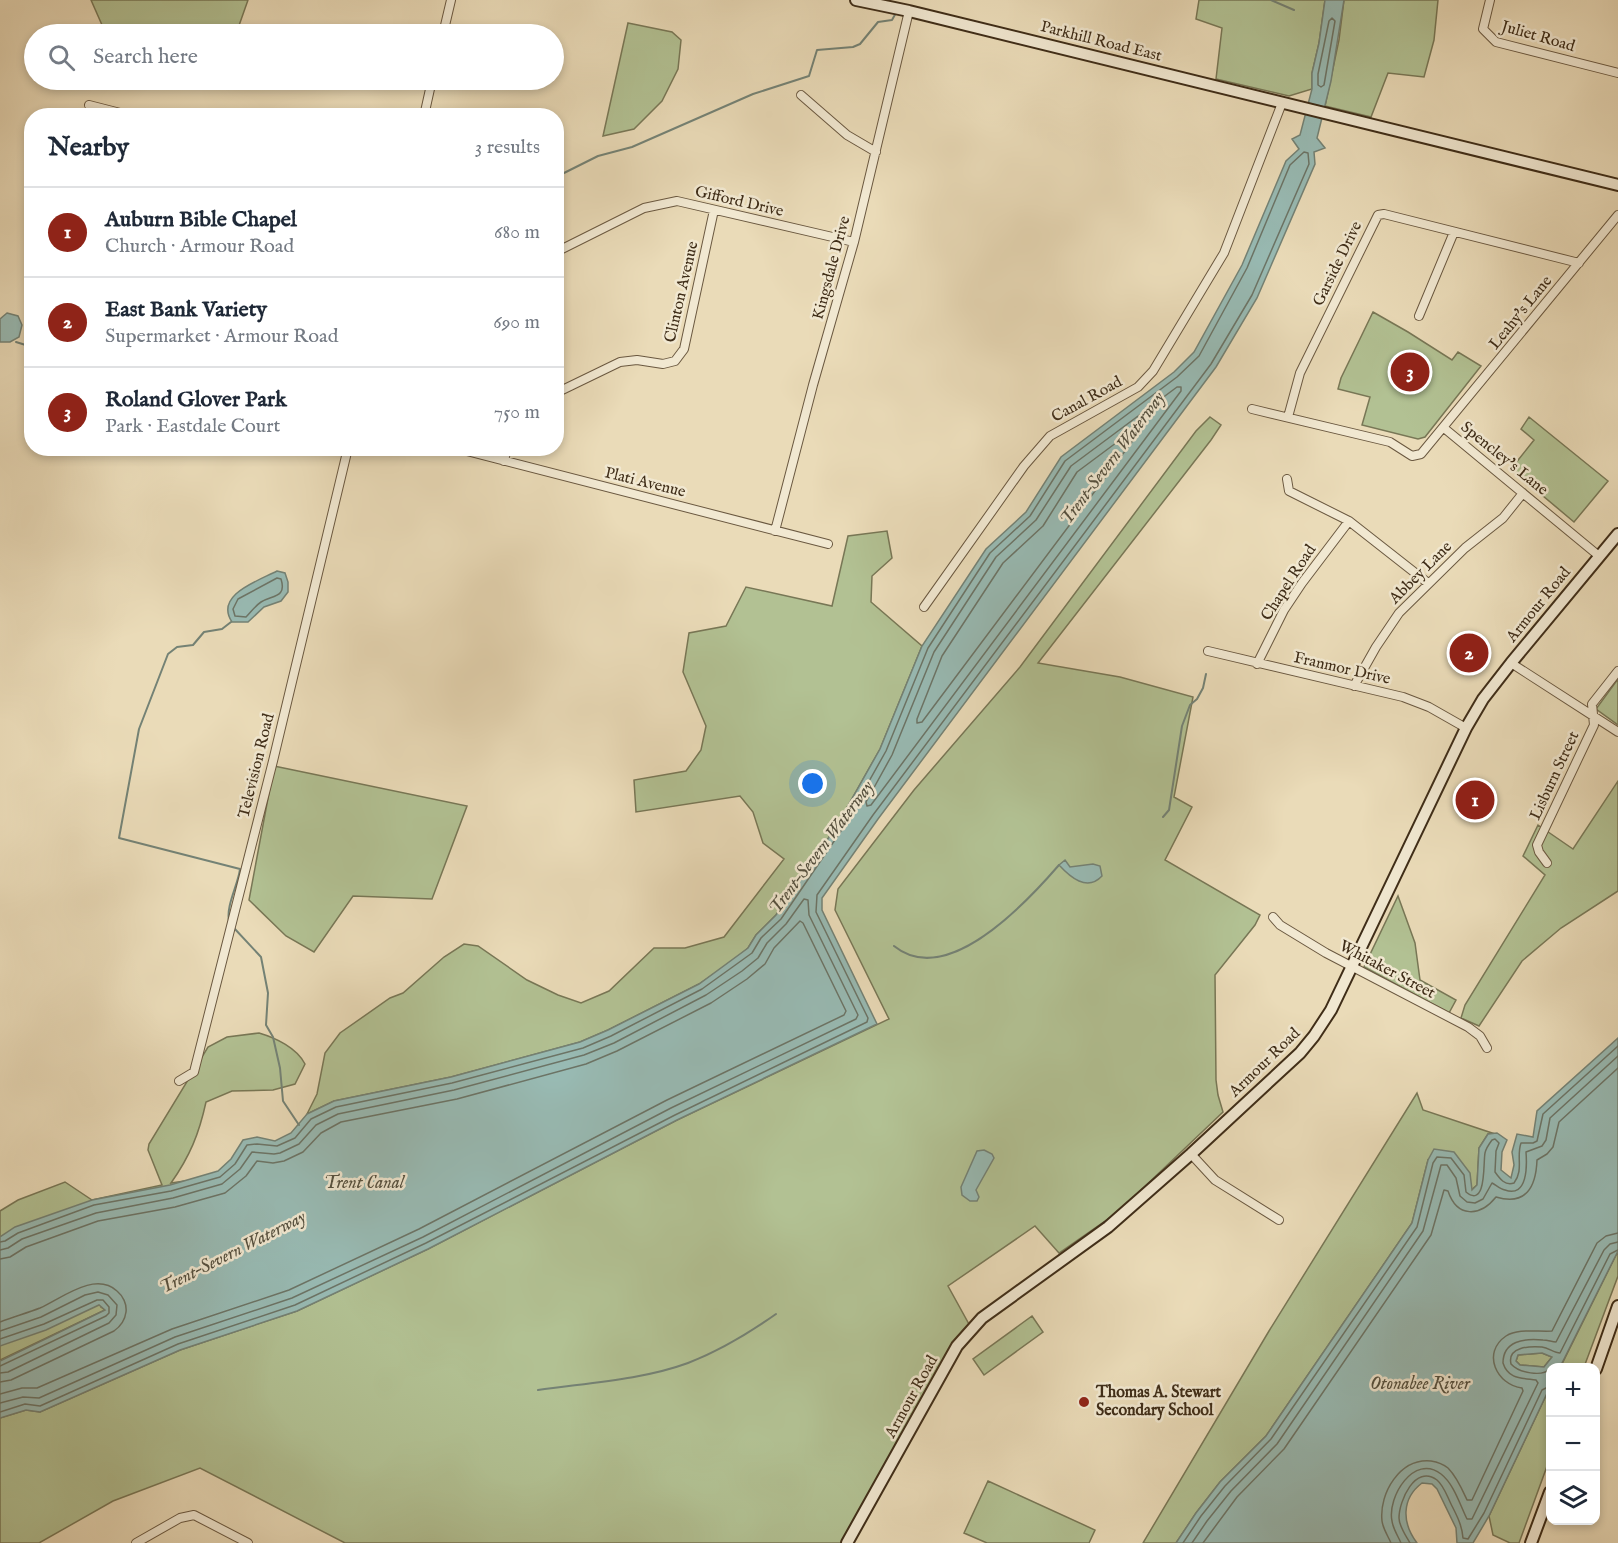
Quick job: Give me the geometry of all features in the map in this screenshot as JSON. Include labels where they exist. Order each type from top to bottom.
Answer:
[{"type":"main road","name":"Parkhill Road East","points":[[856,0],[909,11],[1618,185]]},
{"type":"main road","name":"Armour Road","points":[[847,1543],[957,1346],[982,1318],[1108,1227],[1300,1053],[1314,1036],[1331,1010],[1466,728],[1483,699],[1618,534]]},
{"type":"main road","points":[[1598,1363],[1618,1307]]},
{"type":"main road","points":[[1531,1543],[1546,1505]]},
{"type":"street","points":[[445,24],[451,0]]},
{"type":"street","name":"Juliet Road","points":[[1490,0],[1483,29],[1496,42],[1618,73]]},
{"type":"street","name":"Kingsdale Drive","points":[[775,531],[813,385],[854,242],[909,11]]},
{"type":"street","points":[[426,108],[430,90]]},
{"type":"street","points":[[801,94],[847,135],[876,152]]},
{"type":"street","name":"Canal Road","points":[[924,607],[1024,466],[1050,435],[1138,387],[1153,371],[1224,253],[1282,104]]},
{"type":"street","points":[[89,105],[101,108]]},
{"type":"street","name":"Gifford Drive","points":[[564,248],[644,208],[677,201],[854,242]]},
{"type":"street","name":"Clinton Avenue","points":[[564,389],[620,362],[637,360],[663,364],[675,361],[684,349],[714,210]]},
{"type":"street","name":"Garside Drive","points":[[1288,417],[1300,374],[1378,215],[1384,213],[1579,263]]},
{"type":"street","name":"Leahy's Lane","points":[[1444,428],[1618,215]]},
{"type":"street","points":[[1419,316],[1454,232]]},
{"type":"street","name":"Spencley's Lane","points":[[1252,409],[1390,442],[1412,456],[1424,451],[1444,428],[1599,556]]},
{"type":"street","name":"Television Road","points":[[178,1081],[194,1072],[273,761],[346,456]]},
{"type":"street","name":"Plati Avenue","points":[[485,456],[828,544]]},
{"type":"street","points":[[504,461],[505,456]]},
{"type":"street","points":[[1287,479],[1289,491],[1349,521],[1428,584]]},
{"type":"street","name":"Abbey Lane","points":[[1354,686],[1399,613],[1465,548],[1503,518],[1523,493]]},
{"type":"street","name":"Chapel Road","points":[[1257,664],[1284,610],[1349,521]]},
{"type":"street","name":"Franmor Drive","points":[[1208,651],[1403,697],[1429,707],[1466,728]]},
{"type":"street","points":[[1511,663],[1618,732]]},
{"type":"street","name":"Lisburn Street","points":[[1547,863],[1537,845],[1594,724],[1592,715],[1594,700],[1618,671]]},
{"type":"street","name":"Whitaker Street","points":[[1273,917],[1280,925],[1326,952],[1468,1027],[1480,1036],[1487,1048]]},
{"type":"street","points":[[1191,1154],[1215,1180],[1279,1220]]},
{"type":"street","points":[[136,1543],[180,1518],[194,1515],[245,1542]]},
{"type":"green space","points":[[91,0],[248,0],[240,24],[102,24]]},
{"type":"green space","points":[[1199,0],[1325,0],[1312,73],[1312,89],[1289,96],[1216,79],[1222,28],[1196,19]]},
{"type":"green space","points":[[1344,0],[1438,0],[1434,40],[1424,77],[1388,73],[1371,117],[1325,106],[1339,40]]},
{"type":"green space","points":[[628,23],[672,32],[681,40],[678,69],[662,101],[634,129],[603,136]]},
{"type":"green space","points":[[1373,312],[1452,360],[1458,352],[1481,366],[1425,437],[1418,439],[1362,425],[1370,397],[1338,389],[1341,378]]},
{"type":"green space","points":[[1210,417],[1221,425],[1211,440],[1038,663],[1120,677],[1193,697],[1174,797],[1192,807],[1165,860],[1260,915],[1255,925],[1215,975],[1216,1080],[1223,1112],[1118,1212],[1059,1253],[1035,1226],[948,1286],[970,1326],[845,1543],[345,1543],[200,1468],[113,1501],[39,1543],[0,1543],[0,1418],[26,1410],[40,1412],[180,1350],[297,1311],[428,1249],[677,1120],[889,1019],[835,910],[838,889],[914,790],[1020,667],[1196,431]]},
{"type":"green space","points":[[1529,417],[1608,481],[1574,522],[1511,469],[1534,440],[1521,429]]},
{"type":"green space","points":[[887,531],[892,558],[872,576],[871,602],[922,646],[880,749],[836,827],[776,915],[756,935],[748,948],[699,984],[580,1042],[451,1077],[334,1101],[307,1114],[317,1094],[325,1053],[340,1033],[390,998],[403,993],[444,957],[464,944],[478,946],[527,980],[581,1003],[609,991],[654,948],[685,948],[724,937],[784,859],[763,843],[753,812],[740,796],[636,812],[634,780],[686,771],[701,750],[706,726],[683,672],[689,633],[726,626],[746,587],[832,606],[848,536]]},
{"type":"green space","points":[[1618,679],[1618,725],[1596,709]]},
{"type":"green space","points":[[274,766],[467,806],[432,899],[353,896],[314,952],[286,936],[249,900]]},
{"type":"green space","points":[[1618,781],[1618,891],[1561,928],[1522,961],[1479,1026],[1461,1018],[1465,1005],[1545,875],[1523,856],[1538,825],[1573,849]]},
{"type":"green space","points":[[1398,896],[1415,943],[1420,980],[1456,1000],[1449,1013],[1364,967]]},
{"type":"green space","points":[[259,1033],[285,1044],[301,1058],[305,1064],[295,1084],[273,1090],[232,1091],[206,1102],[193,1144],[171,1183],[185,1181],[101,1307],[105,1310],[0,1360],[0,1211],[18,1200],[65,1182],[92,1200],[162,1185],[148,1150],[149,1144],[208,1047],[227,1037]]},
{"type":"green space","points":[[1417,1093],[1423,1110],[1492,1133],[1488,1134],[1479,1148],[1477,1185],[1471,1190],[1428,1160],[1412,1223],[1266,1436],[1220,1482],[1176,1543],[1143,1543],[1269,1331]]},
{"type":"green space","points":[[1618,1251],[1618,1276],[1585,1363],[1562,1363]]},
{"type":"green space","points":[[1032,1316],[1043,1332],[984,1375],[973,1359]]},
{"type":"green space","points":[[1542,1353],[1552,1357],[1544,1367],[1520,1365],[1516,1361],[1518,1355]]},
{"type":"green space","points":[[1546,1395],[1546,1469],[1519,1543],[1510,1543],[1493,1535],[1489,1516]]},
{"type":"green space","points":[[988,1481],[1095,1530],[1089,1543],[987,1543],[964,1533]]},
{"type":"water","name":"Trent Canal","points":[[1325,0],[1344,0],[1331,81],[1317,138],[1325,148],[1314,152],[1315,164],[1257,298],[1216,367],[878,819],[822,898],[822,910],[877,1024],[677,1120],[428,1249],[297,1311],[180,1350],[40,1412],[26,1410],[0,1418],[0,1361],[105,1310],[99,1305],[46,1330],[0,1346],[0,1237],[15,1227],[92,1200],[170,1185],[218,1171],[231,1159],[243,1140],[257,1137],[275,1141],[291,1133],[307,1114],[334,1101],[451,1077],[580,1042],[699,984],[748,948],[756,935],[776,915],[836,827],[880,749],[922,646],[986,549],[1026,512],[1061,457],[1174,372],[1194,352],[1242,265],[1286,161],[1299,149],[1292,139],[1300,135],[1312,89],[1312,73]]},
{"type":"water","points":[[7,313],[18,316],[22,325],[19,337],[10,342],[0,342],[0,319]]},
{"type":"water","points":[[277,571],[285,573],[288,582],[288,592],[281,601],[264,607],[248,622],[232,622],[228,612],[233,597],[250,584]]},
{"type":"water","points":[[1065,860],[1070,867],[1093,864],[1100,866],[1102,876],[1090,883],[1079,881],[1059,865]]},
{"type":"water","name":"Otonabee River","points":[[1618,1038],[1618,1251],[1562,1363],[1547,1363],[1552,1357],[1542,1353],[1518,1355],[1516,1361],[1520,1365],[1544,1367],[1546,1364],[1546,1395],[1489,1516],[1473,1543],[1457,1543],[1456,1528],[1437,1489],[1432,1484],[1422,1483],[1410,1496],[1406,1512],[1408,1527],[1417,1543],[1176,1543],[1220,1482],[1266,1436],[1412,1223],[1428,1160],[1434,1149],[1454,1152],[1470,1173],[1472,1190],[1477,1185],[1479,1148],[1488,1134],[1497,1133],[1507,1140],[1502,1152],[1501,1170],[1511,1178],[1514,1165],[1512,1152],[1517,1134],[1533,1137],[1537,1111]]},
{"type":"water","points":[[984,1150],[992,1154],[994,1158],[976,1190],[979,1197],[977,1201],[970,1201],[962,1195],[961,1187],[977,1151]]},
{"type":"waterway","points":[[1271,0],[1294,10]]},
{"type":"waterway","points":[[564,173],[598,156],[632,147],[753,94],[809,76],[817,50],[853,47],[860,44],[878,22],[892,20],[897,11]]},
{"type":"waterway","points":[[16,342],[24,344]]},
{"type":"waterway","points":[[229,921],[229,908],[240,869],[119,838],[139,729],[168,654],[177,647],[193,645],[204,632],[222,629],[231,622]]},
{"type":"waterway","points":[[1163,817],[1169,810],[1182,726],[1190,705],[1197,699],[1203,688],[1206,674]]},
{"type":"waterway","points":[[894,946],[915,956],[938,957],[961,949],[984,936],[1007,918],[1059,865]]},
{"type":"waterway","points":[[234,928],[261,957],[268,993],[266,1025],[273,1037],[280,1068],[283,1101],[299,1125]]},
{"type":"waterway","points":[[538,1390],[633,1377],[670,1369],[722,1347],[776,1314]]},
{"type":"place","name":"Roland Glover Park","points":[[1410,372]]},
{"type":"place","name":"East Bank Variety","points":[[1469,653]]},
{"type":"place","name":"Auburn Bible Chapel","points":[[1475,800]]},
{"type":"place","name":"Thomas A. Stewart Secondary School","points":[[1084,1402]]},
{"type":"water label","name":"Trent–Severn Waterway","points":[[1113,459]]},
{"type":"water label","name":"Trent–Severn Waterway","points":[[822,848]]},
{"type":"water label","name":"Trent–Severn Waterway","points":[[233,1253]]}]
